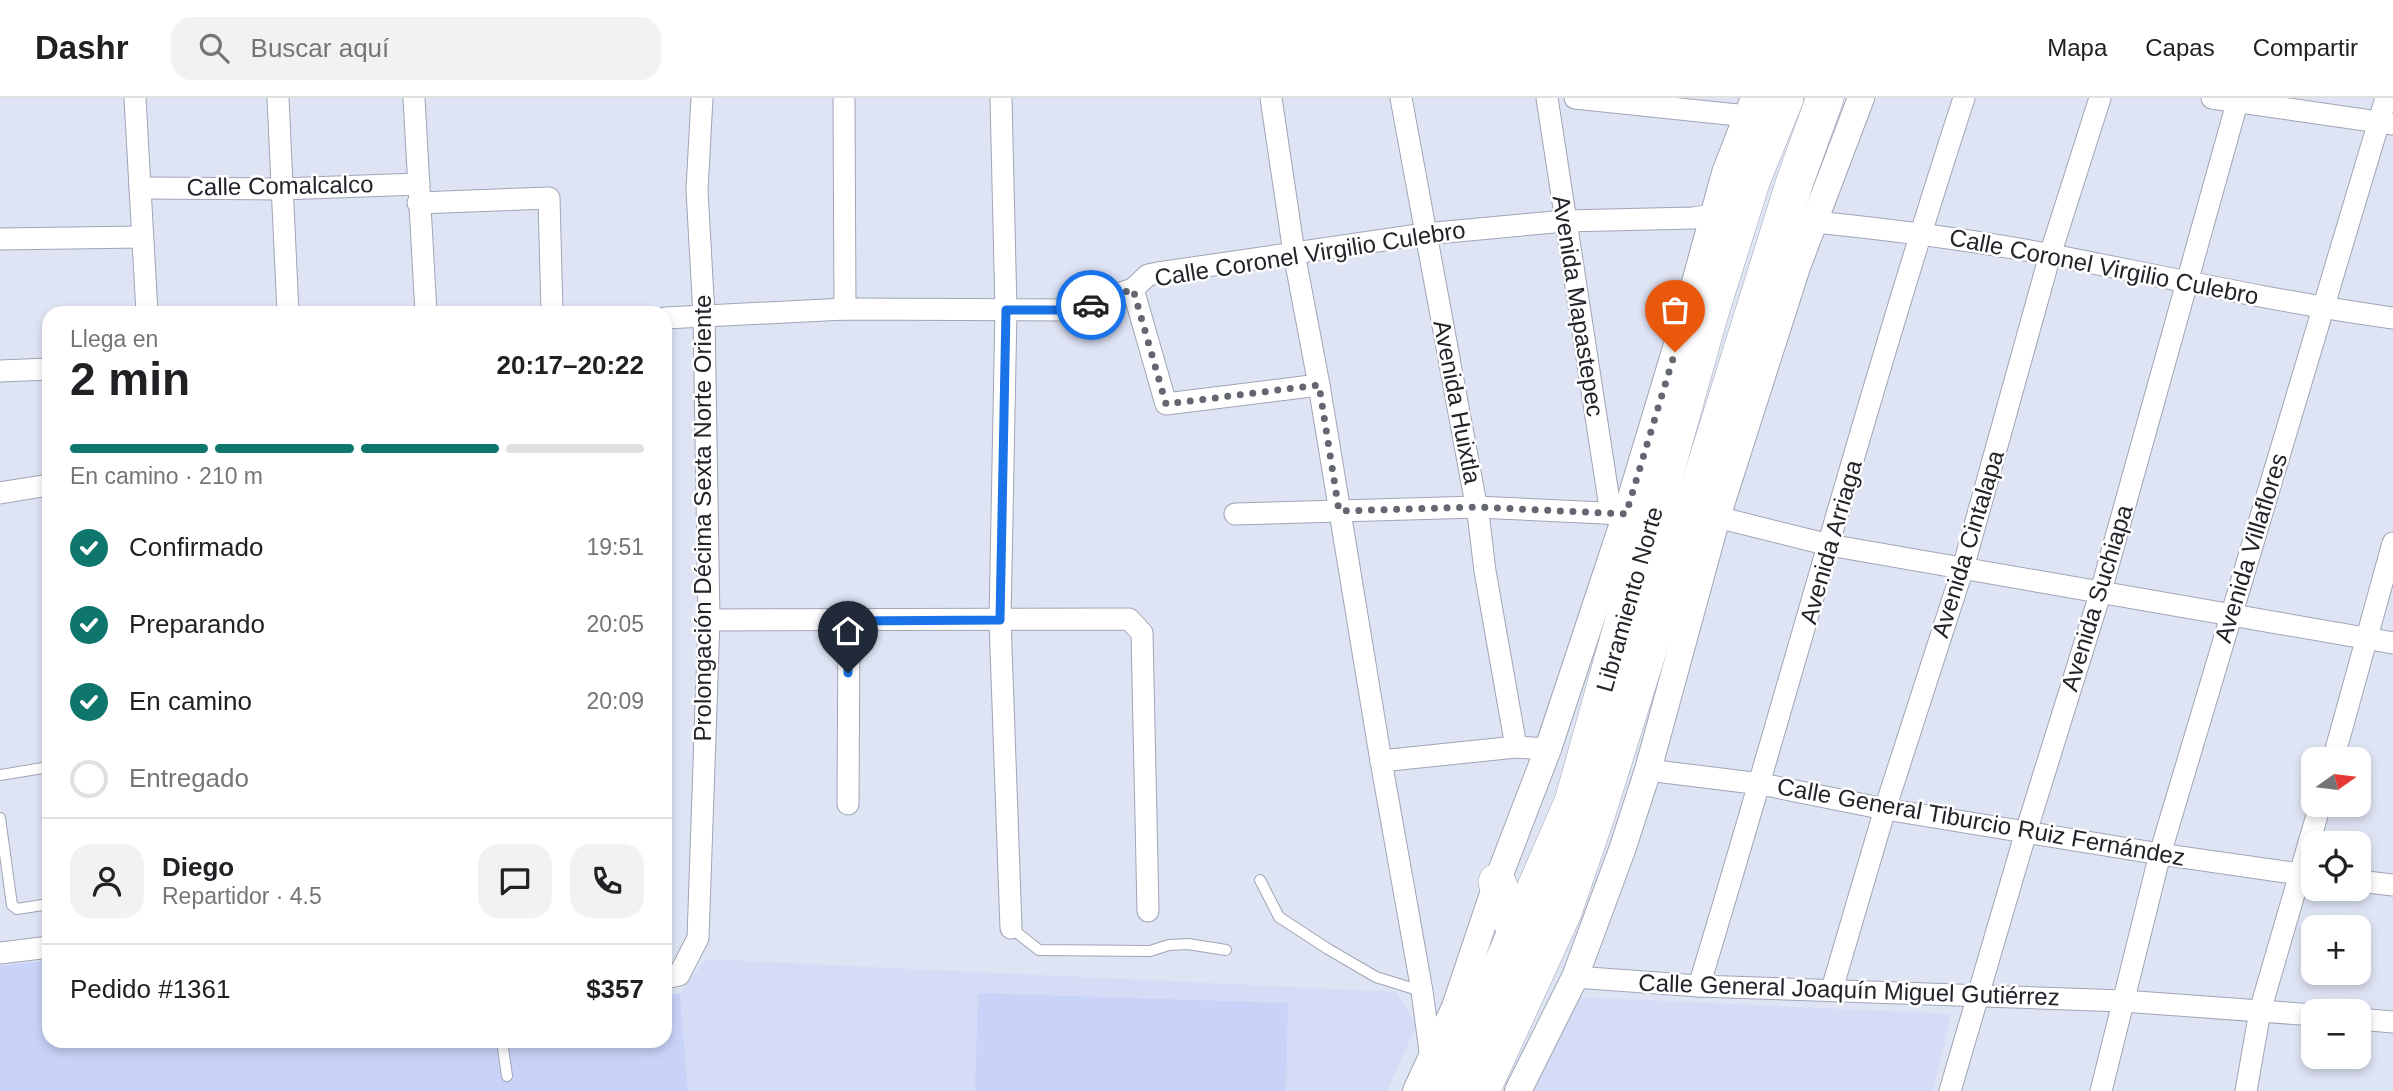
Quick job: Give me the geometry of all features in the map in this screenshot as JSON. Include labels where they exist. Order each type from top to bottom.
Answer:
[{"type":"highway","name":"Libramiento Norte","points":[[1437,1075],[1516,932],[1573,802],[1697,361],[1752,179],[1785,98]]},
{"type":"highway","name":"Libramiento Norte","points":[[1481,1091],[1563,912],[1596,816],[1796,181],[1825,98]]},
{"type":"highway","points":[[1735,464],[1741,354]]},
{"type":"highway","points":[[1662,396],[1697,361]]},
{"type":"highway","points":[[1497,882],[1516,932]]},
{"type":"street","points":[[135,98],[146,306]]},
{"type":"street","points":[[278,98],[288,306]]},
{"type":"street","points":[[414,98],[426,306]]},
{"type":"street","name":"Prolongación Décima Sexta Norte Oriente","points":[[672,976],[679,975],[698,938],[709,620],[704,316],[697,190],[702,98]]},
{"type":"street","points":[[844,98],[845,309]]},
{"type":"street","points":[[1001,98],[1006,310],[1000,620],[1011,928]]},
{"type":"street","points":[[1271,98],[1294,253],[1437,1075]]},
{"type":"street","name":"Avenida Huixtla","points":[[1401,98],[1477,507],[1485,571],[1516,747]]},
{"type":"street","name":"Avenida Mapastepec","points":[[1547,98],[1565,221],[1619,514]]},
{"type":"street","points":[[1575,98],[1751,107]]},
{"type":"street","points":[[1518,1091],[1575,977],[1622,849],[1648,770],[1717,517],[1797,267],[1861,98]]},
{"type":"street","name":"Avenida Arriaga","points":[[1699,986],[1761,784],[1920,233],[1964,98]]},
{"type":"street","name":"Avenida Cintalapa","points":[[1832,989],[1885,809],[1963,568],[2050,255],[2100,98]]},
{"type":"street","points":[[2212,98],[2237,103],[2274,103],[2387,122]]},
{"type":"street","name":"Avenida Villaflores","points":[[2101,1091],[2160,854],[2323,308],[2387,122],[2386,98]]},
{"type":"street","name":"Avenida Suchiapa","points":[[1950,1091],[2026,832],[2101,591],[2237,103]]},
{"type":"street","name":"Libramiento Norte","points":[[1416,1091],[1437,1075],[1455,1007],[1497,882],[1548,749],[1619,514],[1662,396],[1725,173],[1751,107]]},
{"type":"street","name":"Calle Comalcalco","points":[[140,188],[281,189],[549,198],[552,306]]},
{"type":"street","name":"Calle Coronel Virgilio Culebro","points":[[704,316],[845,309],[1070,310],[1133,289],[1148,275],[1294,253],[1425,234],[1565,221],[1693,218],[1713,215]]},
{"type":"street","name":"Calle Coronel Virgilio Culebro","points":[[1815,222],[1920,233],[2050,255],[2323,308],[2393,318]]},
{"type":"street","points":[[0,239],[141,237]]},
{"type":"street","points":[[1133,289],[1166,404],[1319,385]]},
{"type":"street","points":[[672,318],[704,316]]},
{"type":"street","points":[[0,370],[42,369]]},
{"type":"street","points":[[0,493],[42,486]]},
{"type":"street","points":[[1236,514],[1477,507],[1619,514]]},
{"type":"street","points":[[1717,517],[1829,545],[2393,643]]},
{"type":"street","points":[[2337,747],[2393,543]]},
{"type":"street","points":[[709,620],[1129,619],[1142,634],[1148,911]]},
{"type":"street","points":[[848,804],[849,621]]},
{"type":"street","points":[[1381,761],[1516,747],[1548,749]]},
{"type":"street","name":"Calle General Tiburcio Ruiz Fernández","points":[[1648,770],[1761,784],[1885,809],[2301,874]]},
{"type":"street","points":[[2371,882],[2393,885]]},
{"type":"street","points":[[2246,1091],[2260,1011],[2301,892]]},
{"type":"street","points":[[0,953],[42,948]]},
{"type":"street","name":"Calle General Joaquín Miguel Gutiérrez","points":[[1575,977],[1699,986],[2123,1001],[2301,1015]]},
{"type":"street","points":[[2371,1020],[2393,1022]]},
{"type":"lane","points":[[0,775],[42,768]]},
{"type":"lane","points":[[0,817],[12,905],[17,909],[42,905]]},
{"type":"lane","points":[[1260,880],[1279,917],[1376,977],[1422,991]]},
{"type":"lane","points":[[1011,928],[1039,950],[1150,951],[1169,945],[1188,944],[1226,950]]},
{"type":"lane","points":[[503,1048],[507,1076]]},
{"type":"shaded area","points":[[706,959],[1396,992],[1417,1025],[1387,1091],[688,1091],[680,993]]},
{"type":"shaded area","points":[[42,961],[42,1048],[672,1048],[672,995],[680,993],[688,1091],[0,1091],[0,966]]},
{"type":"shaded area","points":[[978,993],[1288,1003],[1286,1091],[975,1091]]},
{"type":"shaded area","points":[[1578,997],[1951,1014],[1933,1091],[1533,1091]]},
{"type":"way so far","points":[[1091,305],[1133,289],[1166,404],[1319,385],[1339,511],[1477,507],[1626,514],[1675,352]]},
{"type":"route","points":[[848,673],[849,621],[1000,620],[1006,310],[1070,310],[1091,305]]}]
